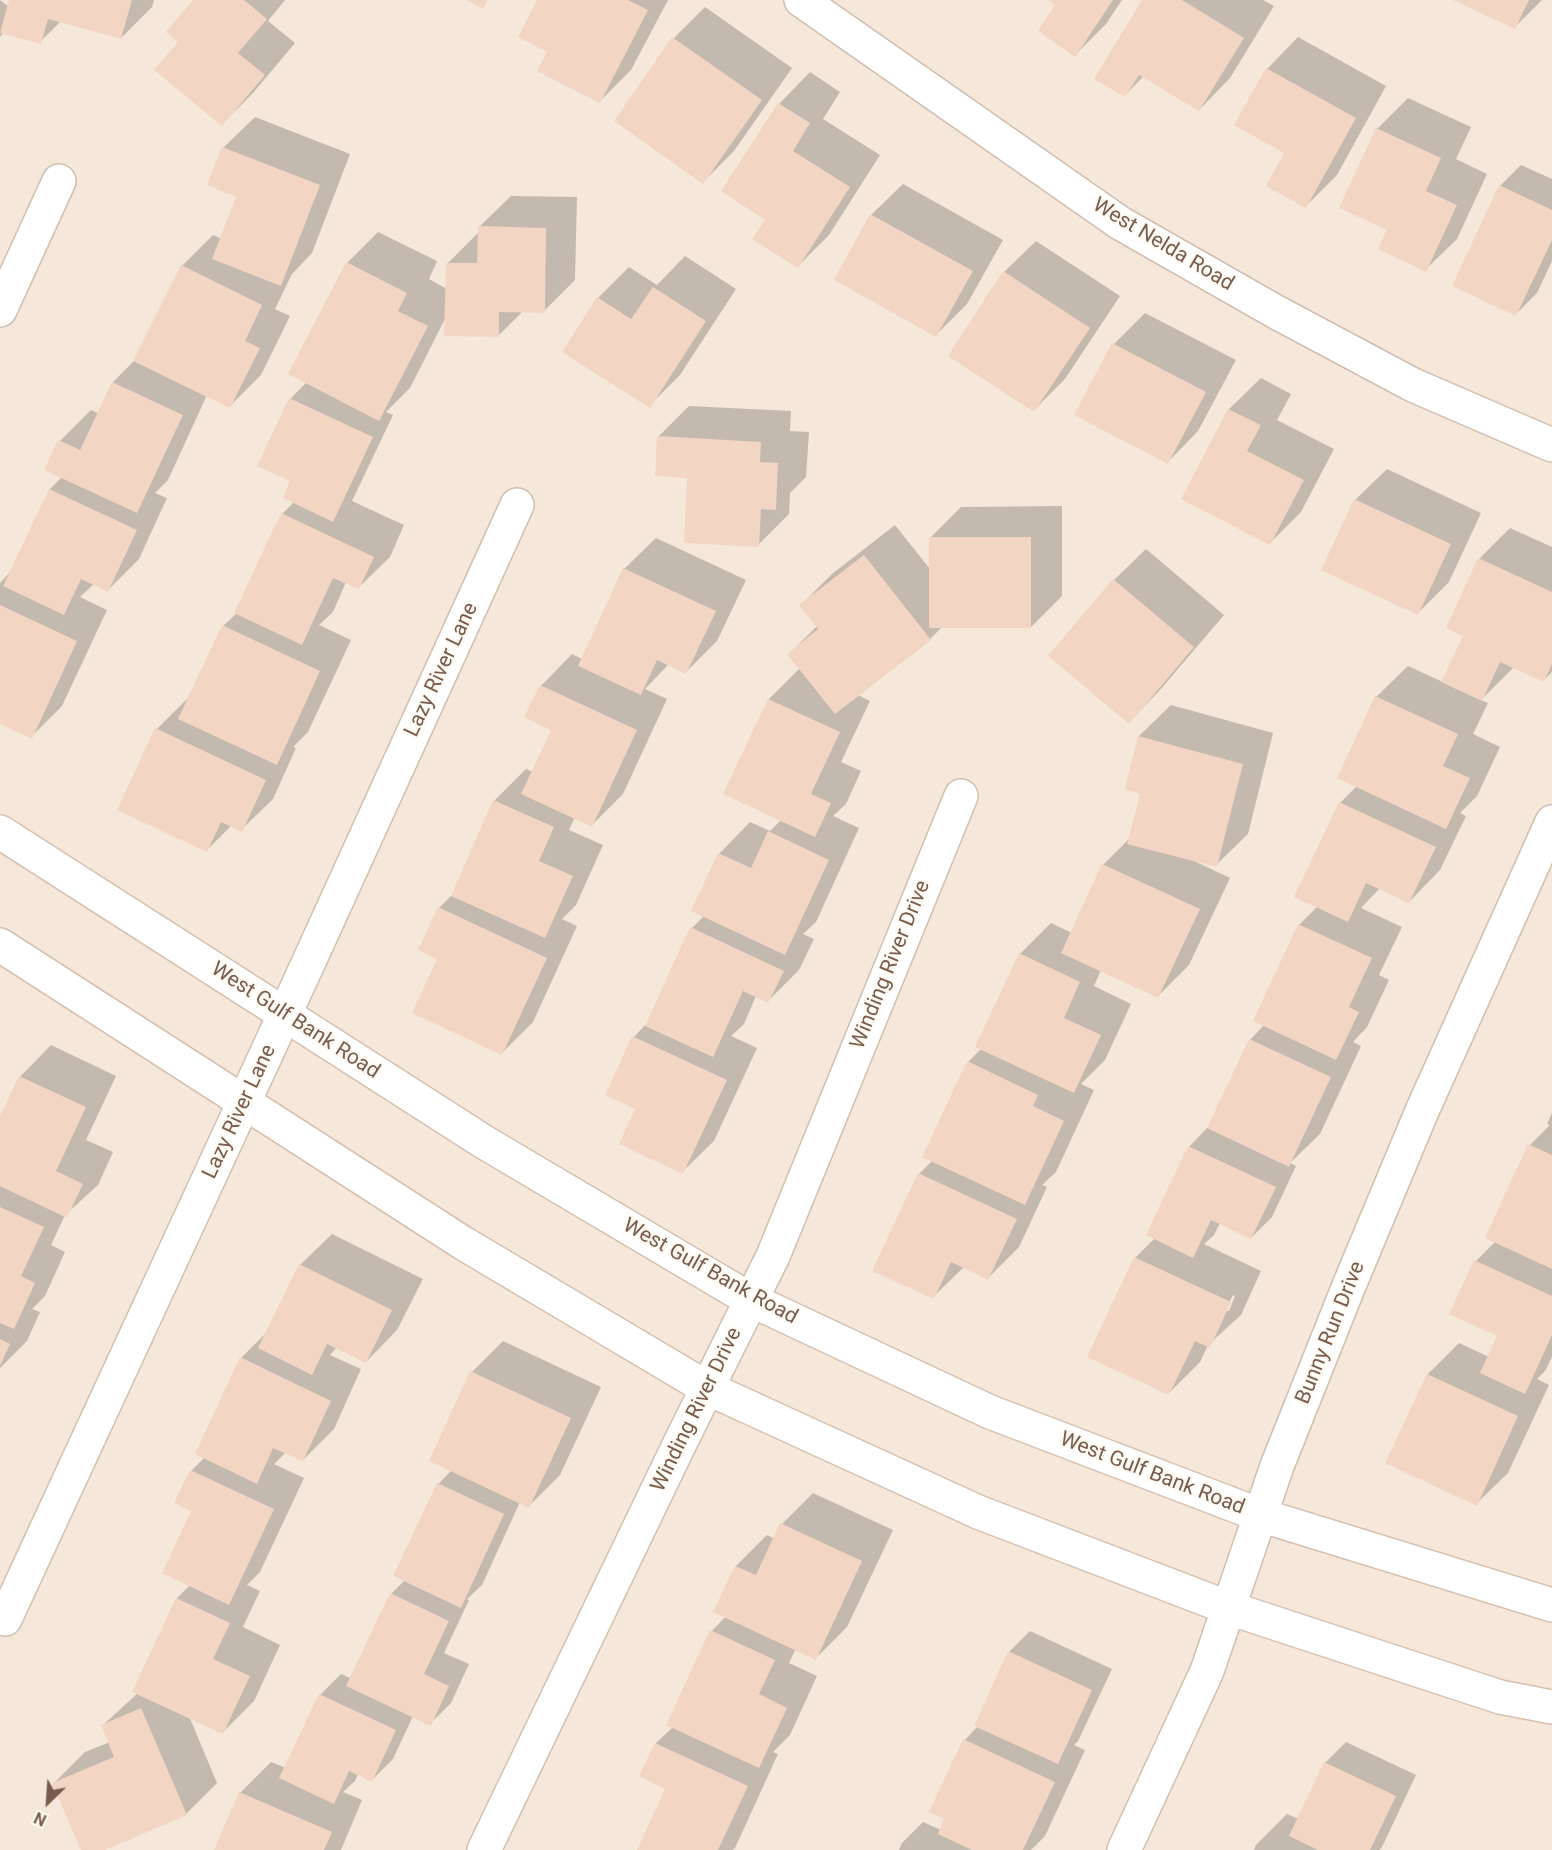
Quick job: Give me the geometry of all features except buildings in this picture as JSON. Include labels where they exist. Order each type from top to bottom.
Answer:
[{"type":"street","name":"West Nelda Road","points":[[801,0],[1120,223],[1276,312],[1413,385],[1552,445]]},
{"type":"street","points":[[0,310],[58,181]]},
{"type":"street","name":"Lazy River Lane","points":[[5,1618],[285,1014],[517,505]]},
{"type":"street","name":"Winding River Drive","points":[[484,1850],[773,1256],[961,796]]},
{"type":"street","name":"Bunny Run Drive","points":[[1124,1850],[1207,1671],[1277,1466],[1392,1184],[1552,822]]},
{"type":"street","name":"West Gulf Bank Road","points":[[0,832],[484,1142],[751,1300],[990,1412],[1260,1515],[1552,1605]]},
{"type":"street","points":[[0,945],[463,1243],[708,1388],[978,1512],[1229,1608],[1500,1697],[1552,1707]]},
{"type":"shaded area","points":[[0,0],[1552,0],[1552,1850],[0,1850]]}]
